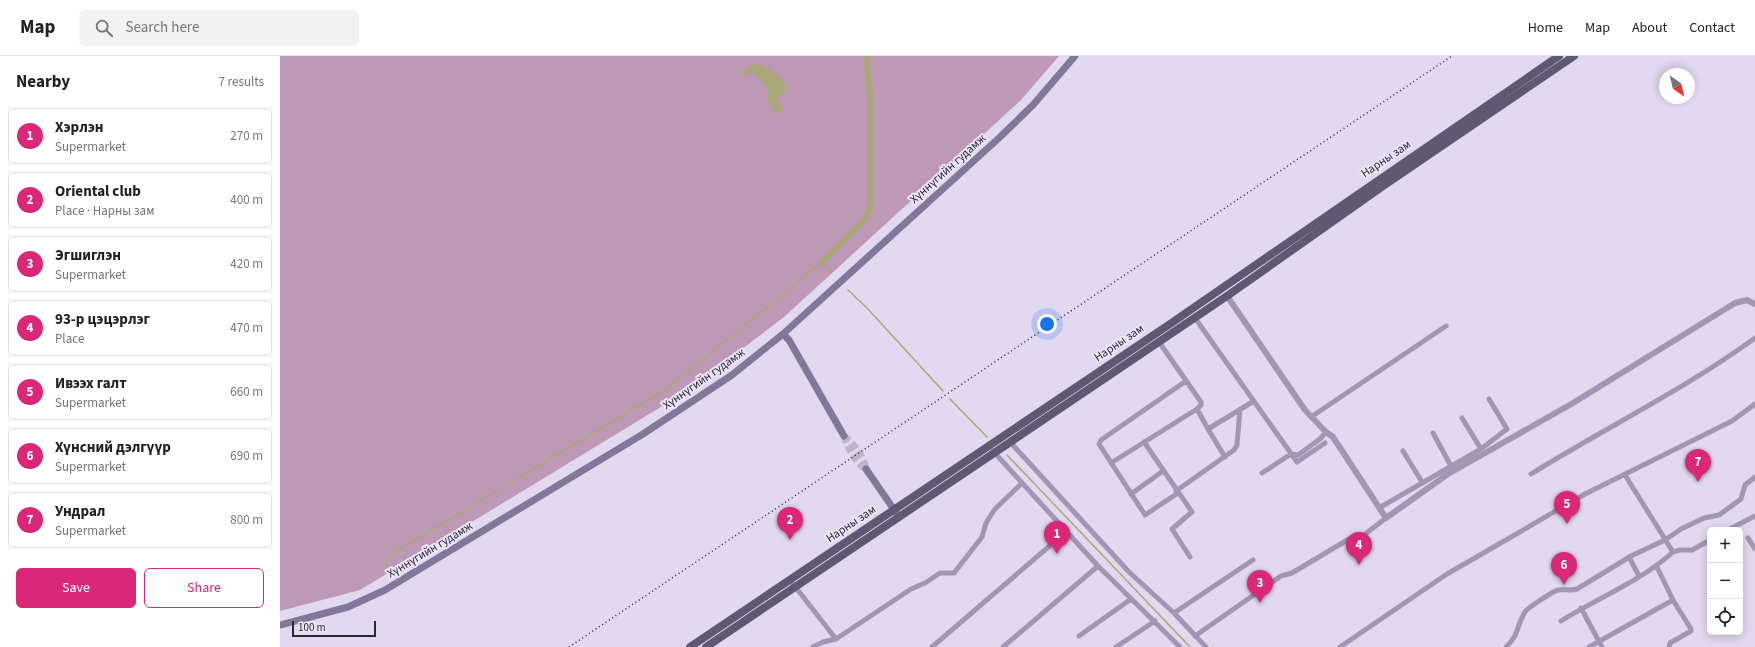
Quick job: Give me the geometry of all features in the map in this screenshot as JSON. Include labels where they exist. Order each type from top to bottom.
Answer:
[{"type":"main road","name":"Хүннүгийн гудамж","points":[[280,625],[356,604],[400,581],[656,426],[732,375],[782,334],[1017,121],[1074,56]]},
{"type":"main road","name":"Нарны зам","points":[[690,647],[989,446],[1559,56]]},
{"type":"main road","name":"Нарны зам","points":[[706,647],[1195,318],[1574,56]]},
{"type":"main road","points":[[782,334],[789,340],[844,436]]},
{"type":"main road","points":[[866,469],[899,517]]},
{"type":"street","points":[[1227,296],[1305,410],[1326,432],[1333,436],[1386,518]]},
{"type":"street","points":[[1195,636],[1281,576],[1292,572],[1350,539],[1364,535],[1448,474],[1573,403],[1735,303],[1748,300],[1755,303]]},
{"type":"street","points":[[1195,318],[1297,462],[1325,443]]},
{"type":"street","points":[[1311,417],[1446,326]]},
{"type":"street","points":[[1531,474],[1561,455],[1666,397],[1755,338]]},
{"type":"street","points":[[1111,463],[1201,405],[1201,402],[1159,342]]},
{"type":"street","points":[[1186,381],[1101,440],[1099,444],[1145,515],[1234,450],[1237,444],[1240,410]]},
{"type":"street","points":[[1379,508],[1481,449],[1508,429],[1489,399]]},
{"type":"street","points":[[1208,429],[1254,401]]},
{"type":"street","points":[[1340,647],[1447,574],[1581,496],[1732,421],[1755,404]]},
{"type":"street","points":[[1196,409],[1225,457]]},
{"type":"street","points":[[1462,418],[1481,449]]},
{"type":"street","points":[[1262,473],[1291,454],[1298,455],[1320,439],[1326,432]]},
{"type":"street","points":[[1433,433],[1451,466]]},
{"type":"street","points":[[1010,442],[1129,572],[1174,613],[1206,647]]},
{"type":"street","points":[[1144,442],[1192,512],[1172,529],[1190,557]]},
{"type":"street","points":[[989,446],[1098,566],[1178,646]]},
{"type":"street","points":[[1403,451],[1422,482]]},
{"type":"street","points":[[1131,494],[1163,471]]},
{"type":"street","points":[[1625,475],[1673,552]]},
{"type":"street","points":[[1506,647],[1514,639],[1525,612],[1558,590],[1570,591],[1577,589],[1629,557],[1665,540],[1681,529],[1704,518],[1719,514],[1741,499],[1745,485],[1755,477]]},
{"type":"street","points":[[813,647],[823,642],[836,639],[911,589],[925,583],[940,573],[954,573],[982,538],[986,523],[995,509],[1022,483]]},
{"type":"street","points":[[1734,527],[1755,516]]},
{"type":"street","points":[[932,647],[1067,532]]},
{"type":"street","points":[[1748,538],[1755,549]]},
{"type":"street","points":[[1561,621],[1581,608],[1656,567],[1673,552],[1680,550],[1692,550],[1707,542]]},
{"type":"street","points":[[1629,557],[1639,576]]},
{"type":"street","points":[[1174,613],[1253,560]]},
{"type":"street","points":[[1003,647],[1098,566]]},
{"type":"street","points":[[1656,567],[1673,600],[1691,629],[1691,631],[1670,643],[1669,647]]},
{"type":"street","points":[[790,580],[836,639]]},
{"type":"street","points":[[1079,636],[1131,599]]},
{"type":"street","points":[[1590,647],[1673,600]]},
{"type":"street","points":[[1581,608],[1602,647]]},
{"type":"street","points":[[1116,647],[1155,622]]},
{"type":"street","points":[[823,642],[826,647]]},
{"type":"shaded area","points":[[280,56],[1059,56],[1021,100],[784,317],[687,391],[360,590],[280,611]]},
{"type":"shaded area","points":[[761,64],[782,79],[784,83],[784,94],[777,96],[782,109],[776,114],[768,101],[768,88],[753,73],[750,72],[744,75],[741,74],[742,71],[753,65]]},
{"type":"waterway","points":[[822,262],[863,221],[867,216],[870,207],[870,95],[866,56]]},
{"type":"waterway","points":[[386,573],[387,560],[395,552],[665,390],[822,262],[831,273]]},
{"type":"waterway","points":[[848,290],[867,308],[943,391]]},
{"type":"waterway","points":[[950,399],[987,437]]},
{"type":"waterway","points":[[1007,455],[1190,647]]},
{"type":"tunnel","points":[[844,436],[855,459],[866,469]]},
{"type":"tunnel","points":[[844,436],[858,451],[866,469]]},
{"type":"railway","points":[[569,647],[1452,56]]},
{"type":"place","name":"Ундрал","points":[[1698,482]]},
{"type":"place","name":"Ивээх галт","points":[[1567,524]]},
{"type":"place","name":"Oriental club","points":[[790,540]]},
{"type":"place","name":"Хэрлэн","points":[[1057,554]]},
{"type":"place","name":"93-р цэцэрлэг","points":[[1359,565]]},
{"type":"place","name":"Хүнсний дэлгүүр","points":[[1564,585]]},
{"type":"place","name":"Эгшиглэн","points":[[1260,603]]}]
